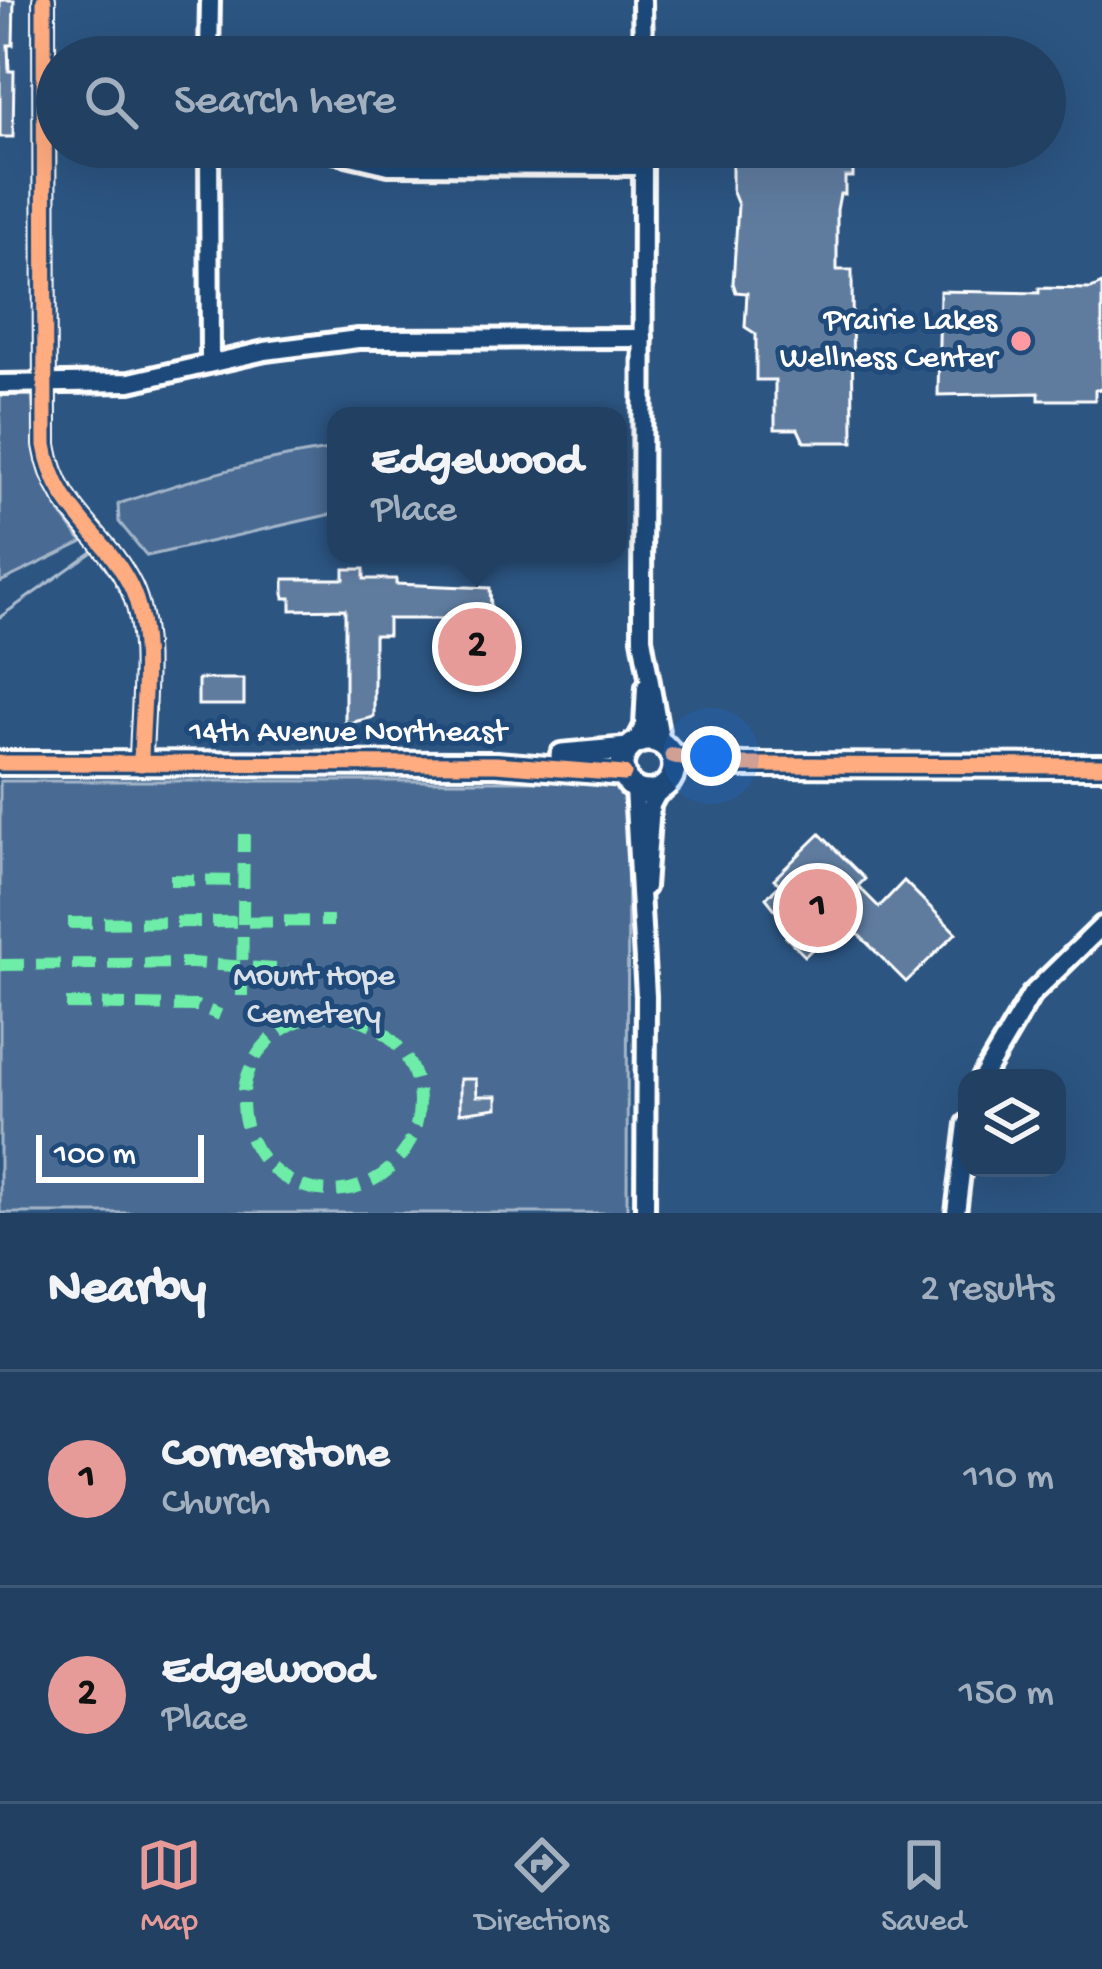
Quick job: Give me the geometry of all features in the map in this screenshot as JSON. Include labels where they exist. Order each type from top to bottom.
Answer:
[{"type":"main road","name":"14th Avenue Northeast","points":[[496,764],[631,747],[667,749]]},
{"type":"main road","points":[[629,781],[631,747]]},
{"type":"main road","points":[[827,765],[665,784],[667,749],[695,763],[1102,766]]},
{"type":"main road","name":"14th Avenue Northeast","points":[[0,763],[496,764],[604,769],[629,781],[665,784]]},
{"type":"street","points":[[44,0],[44,36]]},
{"type":"street","points":[[209,36],[210,0]]},
{"type":"street","points":[[642,0],[643,36]]},
{"type":"street","points":[[44,168],[45,445],[58,489],[80,524],[121,569],[137,603],[141,764]]},
{"type":"street","points":[[209,168],[210,362]]},
{"type":"street","points":[[631,747],[644,726],[647,668],[643,168]]},
{"type":"street","points":[[0,383],[130,382],[210,362],[377,338],[643,338]]},
{"type":"street","points":[[647,668],[667,749]]},
{"type":"street","points":[[629,781],[641,917],[645,1213]]},
{"type":"street","points":[[641,917],[651,805],[665,784]]},
{"type":"street","points":[[987,1069],[1031,995],[1102,926]]},
{"type":"street","points":[[956,1213],[960,1177]]},
{"type":"green space","points":[[0,393],[32,395],[43,474],[58,508],[83,542],[0,582]]},
{"type":"green space","points":[[327,450],[327,515],[147,556],[119,522],[118,504],[199,478]]},
{"type":"green space","name":"Mount Hope Cemetery","points":[[0,781],[628,781],[627,1213],[0,1213]]},
{"type":"building","points":[[0,0],[14,0],[13,45],[8,45],[9,71],[14,71],[13,137],[0,137]]},
{"type":"building","points":[[732,168],[853,168],[853,177],[845,177],[845,194],[840,194],[837,210],[837,270],[852,270],[853,442],[804,442],[798,429],[775,429],[775,380],[756,380],[756,334],[745,327],[747,293],[736,292],[733,283],[738,205]]},
{"type":"building","name":"Prairie Lakes Wellness Center","points":[[1102,284],[1102,389],[1095,390],[1095,400],[1039,400],[1039,393],[938,395],[940,291],[1039,293],[1039,288],[1091,289]]},
{"type":"building","points":[[344,569],[364,569],[364,579],[396,579],[396,584],[490,588],[494,675],[464,680],[459,674],[459,619],[388,619],[388,635],[374,635],[374,717],[345,724],[345,609],[291,610],[291,598],[284,598],[284,579],[344,579]]},
{"type":"building","points":[[198,679],[244,679],[244,705],[198,705]]},
{"type":"building","points":[[820,834],[865,879],[858,886],[879,907],[904,881],[956,933],[906,982],[851,927],[832,944],[825,937],[805,956],[786,937],[792,931],[766,898],[780,885],[774,879]]},
{"type":"building","points":[[460,1079],[476,1079],[477,1096],[497,1096],[497,1108],[460,1113]]},
{"type":"waterway","points":[[0,617],[95,550]]},
{"type":"marked path","points":[[242,996],[244,834]]},
{"type":"marked path","points":[[170,880],[244,881]]},
{"type":"marked path","points":[[68,923],[333,921]]},
{"type":"marked path","points":[[0,965],[192,963],[288,970]]},
{"type":"marked path","points":[[66,1004],[197,1006],[220,1015]]},
{"type":"marked path","points":[[331,1015],[365,1021],[393,1041],[413,1069],[419,1103],[413,1137],[393,1165],[365,1185],[331,1191],[297,1185],[269,1165],[249,1137],[243,1103],[249,1069],[269,1041],[297,1021],[331,1015]]},
{"type":"cycle path","points":[[44,0],[44,36]]},
{"type":"cycle path","points":[[44,168],[45,445],[59,488],[120,568],[138,606],[145,674],[141,764]]},
{"type":"cycle path","points":[[672,755],[695,762],[744,765],[1102,766]]},
{"type":"cycle path","points":[[0,763],[496,764],[624,774]]},
{"type":"place","name":"Prairie Lakes Wellness Center","points":[[1021,341]]},
{"type":"place","name":"Edgewood","points":[[477,647]]},
{"type":"place","name":"Cornerstone","points":[[818,908]]}]
